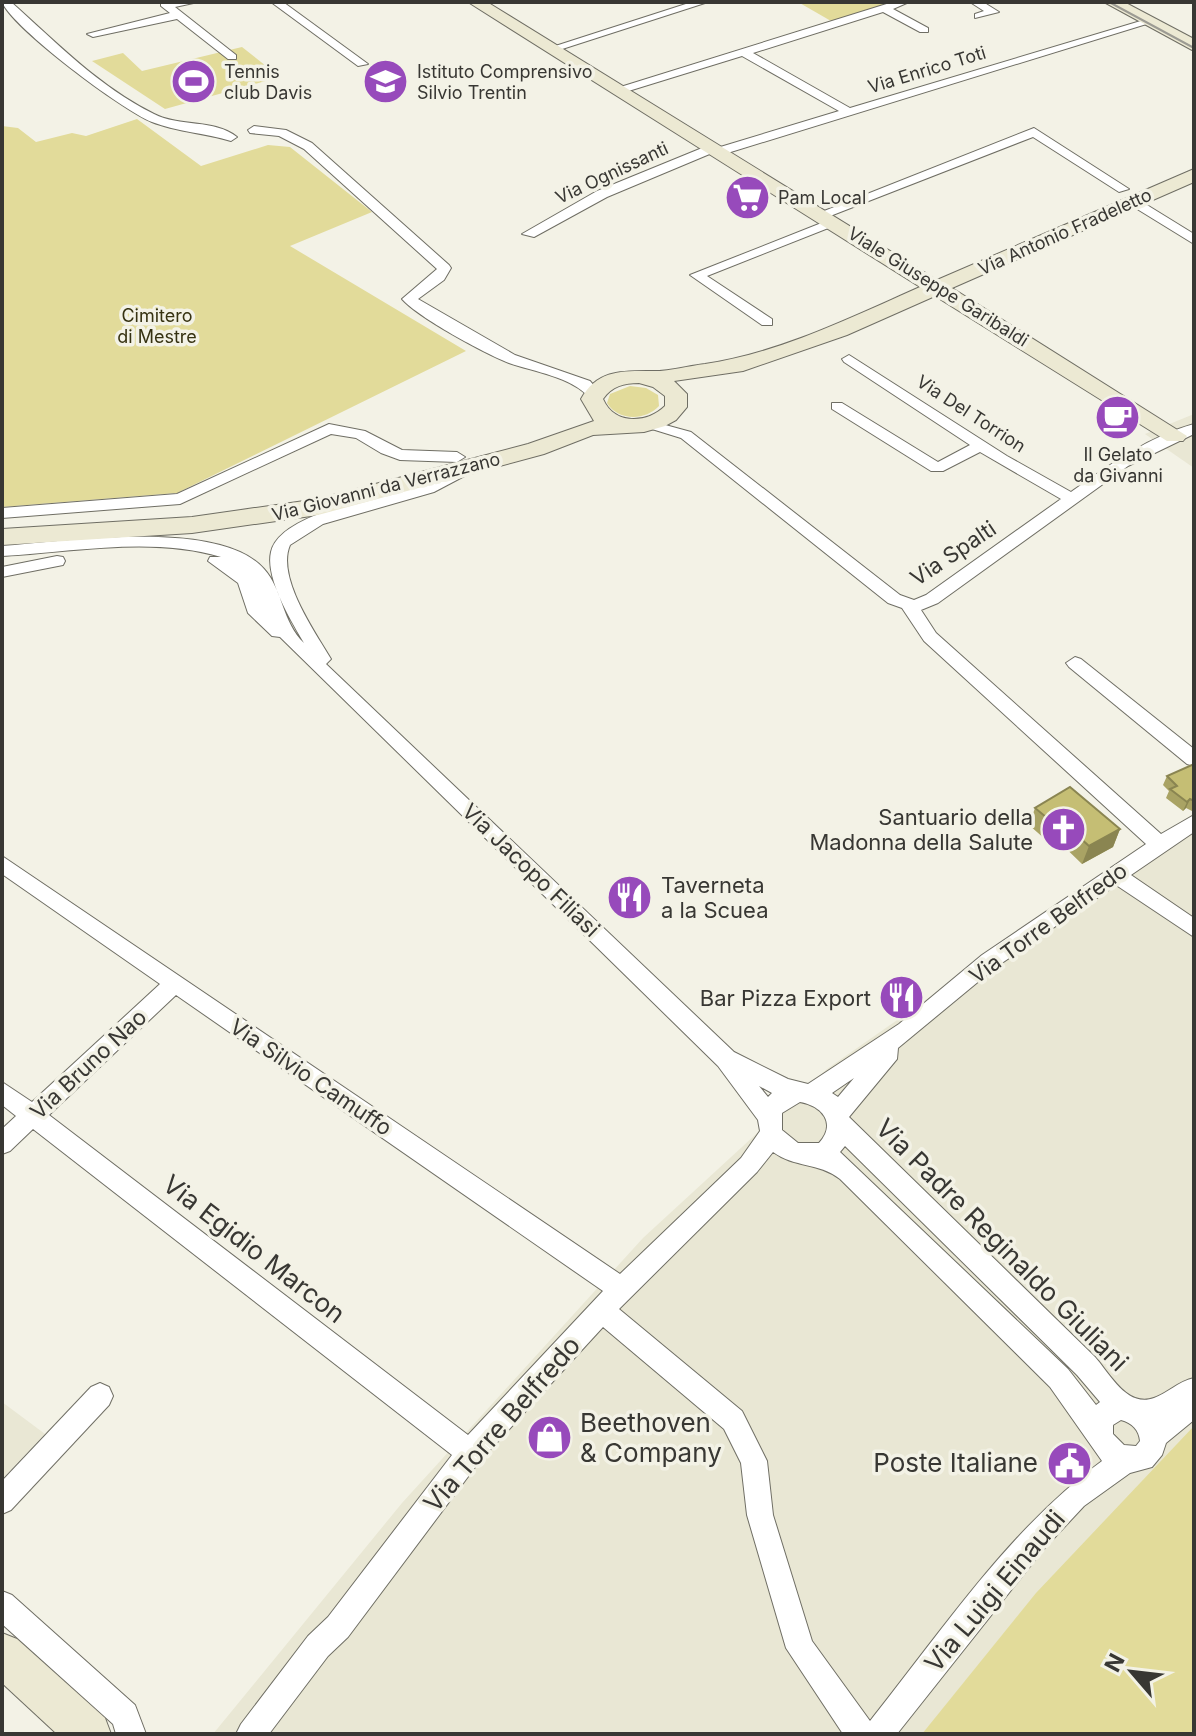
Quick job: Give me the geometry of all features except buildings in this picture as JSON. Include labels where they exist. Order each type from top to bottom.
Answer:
[{"type":"main road","name":"Viale Giuseppe Garibaldi","points":[[476,2],[1175,436]]},
{"type":"main road","points":[[1112,2],[1190,40]]},
{"type":"main road","name":"Via Antonio Fradeletto","points":[[936,287],[1129,195],[1194,175]]},
{"type":"main road","points":[[839,330],[813,347],[676,406],[667,417],[647,425],[621,424],[602,416],[593,399],[600,387],[621,377],[650,378],[735,366],[839,330],[936,287]]},
{"type":"main road","points":[[650,378],[670,387],[676,406]]},
{"type":"main road","name":"Via Giovanni da Verrazzano","points":[[2,537],[177,526],[261,517],[343,501],[460,463],[567,422],[593,399]]},
{"type":"main road","name":"Via Giovanni da Verrazzano","points":[[460,463],[536,449],[588,429],[621,424]]},
{"type":"main road","name":"Via Giovanni da Verrazzano","points":[[2,524],[44,535]]},
{"type":"main road","points":[[2,1654],[93,1732]]},
{"type":"street","points":[[5,2],[69,62],[151,117],[180,128],[234,133],[239,141],[252,134],[303,143],[444,268],[439,277],[409,299],[423,310],[510,358],[585,384],[593,399]]},
{"type":"street","points":[[193,2],[165,4],[232,57]]},
{"type":"street","points":[[276,2],[362,64]]},
{"type":"street","points":[[552,49],[703,2]]},
{"type":"street","points":[[618,91],[904,2]]},
{"type":"street","points":[[975,2],[994,12],[979,16]]},
{"type":"street","points":[[883,8],[924,30]]},
{"type":"street","points":[[93,34],[178,15]]},
{"type":"street","name":"Via Enrico Toti","points":[[714,150],[1148,22]]},
{"type":"street","points":[[743,52],[849,112]]},
{"type":"street","points":[[767,322],[697,275],[1034,132],[1194,240]]},
{"type":"street","name":"Via Ognissanti","points":[[529,234],[614,188],[714,150]]},
{"type":"street","name":"Via Del Torrion","points":[[849,359],[980,446],[1072,499]]},
{"type":"street","points":[[562,374],[621,377]]},
{"type":"street","points":[[676,406],[686,435]]},
{"type":"street","points":[[837,406],[937,468],[980,446]]},
{"type":"street","points":[[647,425],[686,435],[894,599],[909,605]]},
{"type":"street","points":[[2,513],[180,499],[329,429],[352,431],[400,455],[460,463]]},
{"type":"street","name":"Via Spalti","points":[[909,605],[919,605],[932,599],[1122,463],[1194,429]]},
{"type":"street","name":"Viale Giuseppe Garibaldi","points":[[1175,436],[1194,449]]},
{"type":"street","points":[[336,683],[291,606],[279,564],[283,543],[317,520],[428,489],[460,463]]},
{"type":"street","points":[[2,551],[44,535],[177,543],[222,549],[253,566],[263,578],[275,613],[292,642]]},
{"type":"street","points":[[2,572],[40,562],[197,555],[233,569],[251,590],[254,609],[336,683]]},
{"type":"street","name":"Via Spalti","points":[[909,605],[930,637],[1159,844]]},
{"type":"street","points":[[1075,663],[1194,759]]},
{"type":"street","name":"Via Jacopo Filiasi","points":[[336,683],[722,1055],[770,1125]]},
{"type":"street","name":"Via Torre Belfredo","points":[[807,1092],[907,1031],[989,961],[1194,822]]},
{"type":"street","name":"Via Silvio Camuffo","points":[[2,864],[621,1289]]},
{"type":"street","points":[[1115,874],[1194,929]]},
{"type":"street","name":"Via Bruno Nao","points":[[2,1144],[174,984]]},
{"type":"street","name":"Via Torre Belfredo","points":[[839,1120],[907,1031]]},
{"type":"street","name":"Via Jacopo Filiasi","points":[[722,1055],[784,1088],[807,1092]]},
{"type":"street","name":"Via Egidio Marcon","points":[[2,1092],[470,1453]]},
{"type":"street","points":[[812,1154],[832,1145],[839,1120],[831,1103],[807,1092],[781,1098],[774,1104],[770,1125],[786,1148],[840,1165],[1059,1378],[1099,1430],[1107,1449],[1125,1460],[1135,1461],[1149,1453],[1153,1437],[1149,1424],[1129,1410]]},
{"type":"street","name":"Via Padre Reginaldo Giuliani","points":[[839,1120],[1129,1410]]},
{"type":"street","name":"Via Torre Belfredo","points":[[251,1734],[318,1646],[338,1627],[470,1453],[621,1289],[749,1165],[763,1149],[770,1125]]},
{"type":"street","points":[[602,1310],[733,1420],[747,1442],[754,1461],[763,1526],[800,1648],[861,1734]]},
{"type":"street","points":[[1099,1430],[1107,1411],[1159,1412],[1183,1392],[1194,1391]]},
{"type":"street","points":[[2,1501],[100,1396]]},
{"type":"street","points":[[1153,1437],[1179,1418],[1194,1399]]},
{"type":"street","name":"Via Luigi Einaudi","points":[[878,1734],[1033,1540],[1075,1497],[1125,1460]]},
{"type":"street","points":[[2,1605],[125,1715],[131,1734]]},
{"type":"shaded area","points":[[1194,414],[1194,468],[1145,434]]},
{"type":"shaded area","points":[[1194,813],[1194,1734],[213,1734],[402,1503],[643,1238],[827,1069]]},
{"type":"shaded area","points":[[2,1402],[45,1434],[2,1479]]},
{"type":"green space","points":[[798,2],[892,2],[831,21]]},
{"type":"green space","name":"Tennis club Davis","points":[[242,47],[280,77],[165,109],[92,61],[123,53],[142,71]]},
{"type":"green space","name":"Cimitero di Mestre","points":[[137,119],[201,166],[268,145],[290,147],[372,212],[290,246],[466,351],[177,493],[2,507],[2,126],[18,128],[36,142],[72,133],[86,136]]},
{"type":"green space","points":[[630,386],[646,388],[658,395],[659,406],[647,414],[632,417],[612,409],[607,403],[610,394]]},
{"type":"green space","points":[[1194,1426],[1194,1734],[922,1734],[1036,1593]]},
{"type":"tram line","points":[[1109,2],[1194,48]]},
{"type":"place","name":"Tennis club Davis","points":[[193,82]]},
{"type":"place","name":"Istituto Comprensivo Silvio Trentin","points":[[386,82]]},
{"type":"place","name":"Pam Local","points":[[747,198]]},
{"type":"place","name":"Il Gelato da Givanni","points":[[1118,417]]},
{"type":"place","name":"Santuario della Madonna della Salute","points":[[1064,830]]},
{"type":"place","name":"Taverneta a la Scuea","points":[[630,898]]},
{"type":"place","name":"Bar Pizza Export","points":[[902,998]]},
{"type":"place","name":"Beethoven & Company","points":[[549,1438]]},
{"type":"place","name":"Poste Italiane","points":[[1069,1463]]}]
